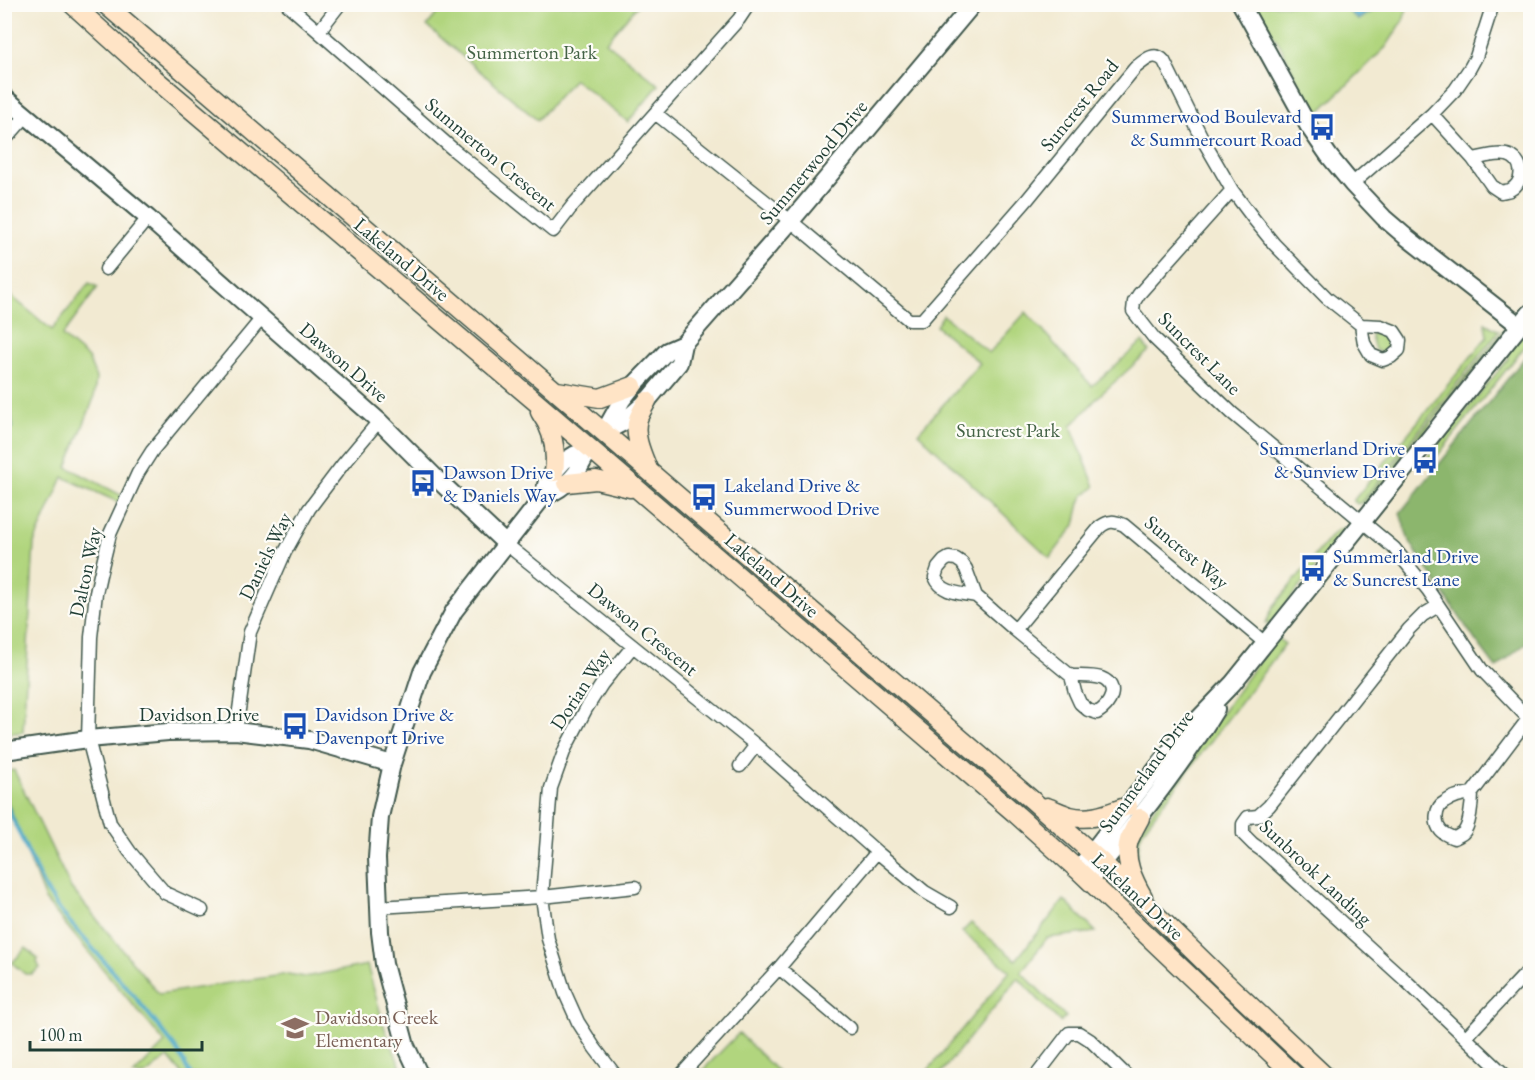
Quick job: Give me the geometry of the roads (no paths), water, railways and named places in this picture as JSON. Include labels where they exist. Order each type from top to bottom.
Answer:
[{"type":"main road","name":"Lakeland Drive","points":[[72,4],[154,78],[1017,815],[1084,875],[1294,1076]]},
{"type":"main road","name":"Lakeland Drive","points":[[105,4],[1032,800],[1097,858],[1325,1076]]},
{"type":"main road","points":[[561,396],[600,398],[633,386]]},
{"type":"main road","points":[[528,396],[544,417],[552,433],[560,477],[596,480],[636,489]]},
{"type":"main road","points":[[561,396],[578,417],[589,449],[611,454],[648,470]]},
{"type":"main road","points":[[647,401],[638,418],[637,426],[639,445],[648,470]]},
{"type":"main road","points":[[550,414],[574,427],[604,432],[618,468],[636,489]]},
{"type":"main road","points":[[1032,800],[1070,816],[1083,818],[1134,812],[1128,851],[1133,876],[1148,907]]},
{"type":"street","name":"Summerton Crescent","points":[[286,4],[404,107],[553,231],[579,198],[739,19],[749,4]]},
{"type":"street","points":[[319,31],[340,4]]},
{"type":"street","name":"Summerwood Drive","points":[[604,432],[622,400],[633,386],[667,351],[683,344],[791,221],[973,4]]},
{"type":"street","points":[[1242,4],[1309,128],[1352,184],[1384,218],[1405,236],[1525,319]]},
{"type":"street","points":[[1352,184],[1432,114],[1455,90],[1470,68],[1492,4]]},
{"type":"street","name":"Suncrest Road","points":[[791,221],[909,320],[922,320],[1026,200],[1135,68],[1148,57],[1161,57],[1203,140],[1232,190],[1296,268],[1327,298],[1361,325]]},
{"type":"street","name":"Dawson Drive","points":[[4,98],[148,218],[379,421],[506,543]]},
{"type":"street","points":[[655,113],[791,221]]},
{"type":"street","points":[[1432,114],[1473,159]]},
{"type":"street","points":[[4,141],[26,116]]},
{"type":"street","name":"Suncrest Lane","points":[[1232,190],[1139,294],[1134,302],[1133,311],[1154,338],[1232,413],[1362,523]]},
{"type":"street","points":[[106,269],[148,218]]},
{"type":"street","name":"Dalton Way","points":[[202,910],[165,893],[130,852],[110,823],[88,739],[91,637],[96,593],[110,534],[138,474],[152,451],[262,318]]},
{"type":"street","name":"Summerland Drive","points":[[1084,875],[1134,812],[1181,737],[1233,683],[1525,319]]},
{"type":"street","name":"Summerwood Drive","points":[[604,432],[622,423],[647,401],[679,363],[683,344]]},
{"type":"street","name":"Daniels Way","points":[[236,731],[250,632],[285,552],[309,509],[379,421]]},
{"type":"street","points":[[420,1076],[406,1046],[384,964],[380,932],[377,858],[380,817],[392,764],[422,672],[454,611],[543,497],[558,491],[560,477],[577,473],[589,449]]},
{"type":"street","name":"Suncrest Way","points":[[1015,630],[1100,527],[1107,521],[1114,521],[1124,525],[1265,643]]},
{"type":"street","points":[[1362,523],[1394,548],[1428,590],[1482,670],[1529,720],[1472,793]]},
{"type":"street","name":"Dawson Crescent","points":[[506,543],[756,745],[926,892],[951,908]]},
{"type":"street","points":[[976,596],[1071,676]]},
{"type":"street","name":"Sunbrook Landing","points":[[1438,606],[1409,629],[1269,806],[1258,816],[1248,817],[1243,824],[1243,834],[1466,1036],[1506,1076]]},
{"type":"street","name":"Dorian Way","points":[[616,1076],[578,1022],[565,993],[548,939],[542,897],[551,788],[565,749],[602,684],[633,646]]},
{"type":"street","name":"Davidson Drive","points":[[4,751],[88,739],[168,732],[236,731],[309,740],[392,764]]},
{"type":"street","points":[[740,766],[756,745]]},
{"type":"street","points":[[680,1076],[779,968],[878,852]]},
{"type":"street","points":[[378,907],[542,897],[635,887]]},
{"type":"street","points":[[779,968],[850,1028]]},
{"type":"street","points":[[1466,1036],[1530,969]]},
{"type":"street","points":[[1036,1076],[1069,1033],[1079,1033],[1090,1040],[1126,1076]]},
{"type":"water","points":[[1342,5],[1375,5],[1374,10],[1358,20]]},
{"type":"water","points":[[4,365],[13,428],[5,434],[4,434]]},
{"type":"waterway","points":[[4,800],[43,885],[61,912],[136,998],[178,1051],[191,1076]]},
{"type":"place","name":"Summerwood Boulevard & Summercourt Road","points":[[1322,127]]},
{"type":"place","name":"Summerland Drive & Sunview Drive","points":[[1425,460]]},
{"type":"place","name":"Dawson Drive & Daniels Way","points":[[423,483]]},
{"type":"place","name":"Lakeland Drive & Summerwood Drive","points":[[704,497]]},
{"type":"place","name":"Summerland Drive & Suncrest Lane","points":[[1313,568]]},
{"type":"place","name":"Davidson Drive & Davenport Drive","points":[[295,726]]},
{"type":"place","name":"Davidson Creek Elementary","points":[[295,1028]]},
{"type":"park label","name":"Summerton Park","points":[[532,52]]},
{"type":"park label","name":"Suncrest Park","points":[[1008,430]]}]
